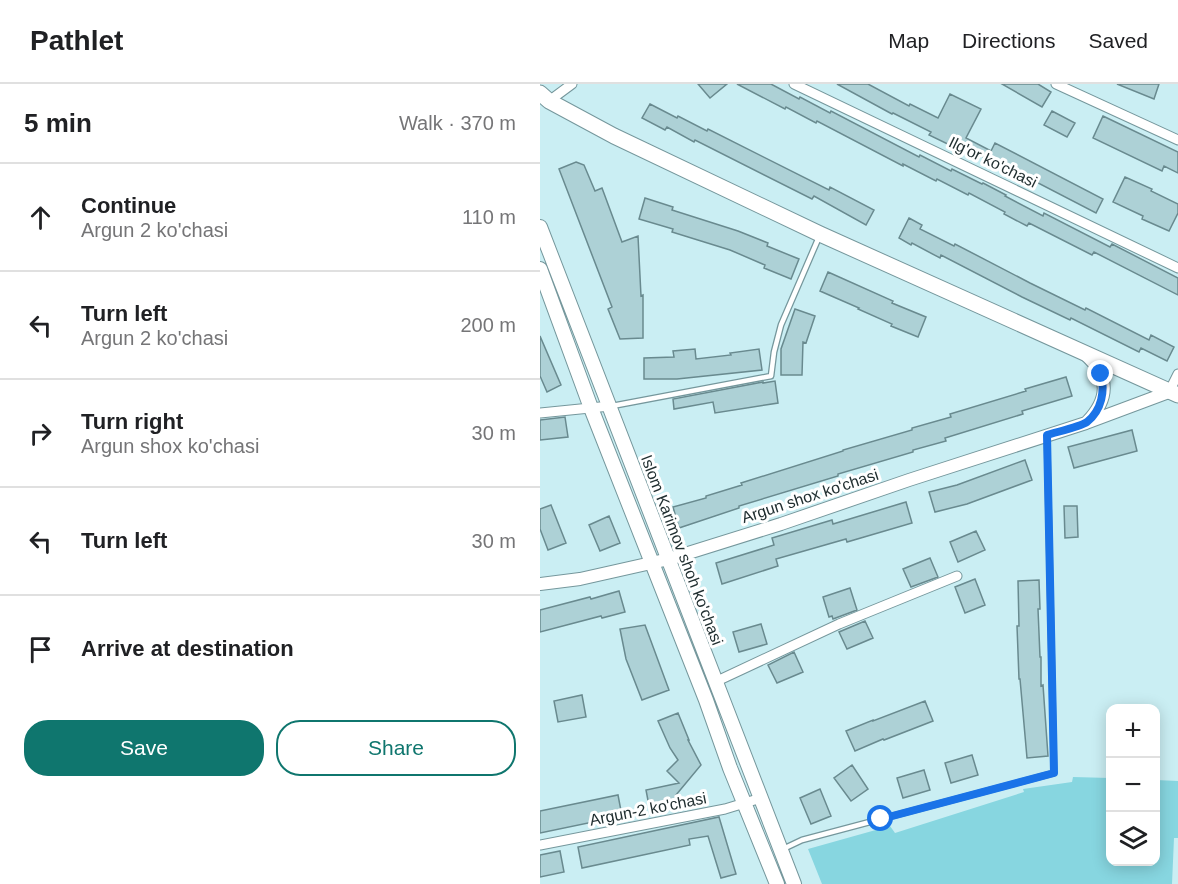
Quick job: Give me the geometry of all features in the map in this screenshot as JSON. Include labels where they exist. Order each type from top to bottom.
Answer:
[{"type":"main road","points":[[543,102],[820,234],[1174,394]]},
{"type":"main road","name":"Islom Karimov shoh ko'chasi","points":[[540,227],[794,884]]},
{"type":"main road","name":"Islom Karimov shoh ko'chasi","points":[[540,269],[591,408],[777,884]]},
{"type":"street","points":[[543,102],[572,84]]},
{"type":"street","name":"Ilg'or ko'chasi","points":[[794,84],[1178,268]]},
{"type":"street","points":[[1056,84],[1178,140]]},
{"type":"street","points":[[1085,354],[1101,374],[1103,391],[1098,408],[1086,423]]},
{"type":"street","points":[[1174,394],[1178,374]]},
{"type":"street","name":"Argun shox ko'chasi","points":[[540,584],[580,579],[669,559],[782,524],[1174,394]]},
{"type":"street","points":[[540,413],[610,406]]},
{"type":"street","points":[[715,682],[839,624],[957,576]]},
{"type":"street","name":"Argun-2 ko'chasi","points":[[540,845],[725,809],[761,798]]},
{"type":"lane","points":[[610,406],[771,375],[781,325],[820,234]]},
{"type":"lane","points":[[781,850],[801,840],[1054,773],[1047,435]]},
{"type":"shaded area","points":[[1073,777],[1106,778],[1106,866],[1160,866],[1160,780],[1178,781],[1178,838],[1174,838],[1172,884],[822,884],[808,849],[890,826],[895,833],[1024,792],[1023,789],[1072,782]]},
{"type":"building","points":[[698,84],[727,84],[710,98]]},
{"type":"building","points":[[737,84],[771,84],[830,113],[831,111],[919,157],[920,155],[951,171],[952,169],[983,183],[1043,216],[1044,213],[1110,247],[1112,244],[1178,278],[1178,295],[1094,252],[1092,255],[1029,223],[1027,226],[969,193],[968,195],[903,164],[903,166],[817,121],[816,123],[786,107],[785,109]]},
{"type":"building","points":[[837,84],[868,84],[909,106],[910,104],[938,118],[950,94],[981,109],[966,138],[991,151],[995,143],[1103,199],[1096,213],[962,146],[960,150],[929,135],[931,132]]},
{"type":"building","points":[[1002,84],[1038,84],[1051,92],[1042,107]]},
{"type":"building","points":[[1117,84],[1159,84],[1154,99]]},
{"type":"building","points":[[650,104],[707,131],[708,129],[874,210],[866,225],[814,196],[812,199],[667,127],[665,130],[642,118]]},
{"type":"building","points":[[1052,111],[1075,123],[1067,137],[1044,125]]},
{"type":"building","points":[[1103,116],[1178,152],[1178,173],[1164,166],[1162,171],[1093,138]]},
{"type":"building","points":[[576,162],[584,165],[595,191],[602,188],[622,242],[638,236],[641,296],[643,295],[643,338],[620,339],[608,309],[612,307],[559,169]]},
{"type":"building","points":[[1125,177],[1178,204],[1178,213],[1169,231],[1113,202]]},
{"type":"building","points":[[645,198],[673,207],[672,210],[738,231],[799,259],[791,279],[730,250],[639,219]]},
{"type":"building","points":[[909,218],[922,225],[920,229],[954,246],[955,244],[1085,310],[1086,308],[1149,340],[1151,335],[1174,347],[1167,361],[1141,348],[1139,352],[1071,318],[1070,320],[1022,297],[941,255],[940,258],[912,243],[911,245],[899,238]]},
{"type":"building","points":[[828,272],[926,317],[918,337],[820,291]]},
{"type":"building","points":[[795,309],[815,316],[806,343],[803,342],[802,375],[781,375],[781,349]]},
{"type":"building","points":[[540,336],[561,385],[547,392],[540,376]]},
{"type":"building","points":[[695,349],[696,359],[759,349],[762,370],[677,379],[644,379],[644,358],[674,357],[673,351]]},
{"type":"building","points":[[1066,377],[1072,396],[945,438],[946,441],[739,506],[739,508],[679,528],[673,507],[706,498],[706,496],[742,485],[741,483],[843,450],[912,430],[912,428],[951,417],[950,414]]},
{"type":"building","points":[[775,381],[778,403],[715,413],[713,402],[674,409],[673,399]]},
{"type":"building","points":[[565,417],[568,437],[540,440],[540,420]]},
{"type":"building","points":[[1132,430],[1137,451],[1074,468],[1068,447]]},
{"type":"building","points":[[1025,460],[1032,480],[967,504],[935,512],[929,492],[957,485]]},
{"type":"building","points":[[906,502],[912,523],[776,559],[778,566],[722,584],[716,563],[774,545],[772,538],[832,520],[833,524]]},
{"type":"building","points":[[551,505],[566,543],[548,550],[540,529],[540,509]]},
{"type":"building","points":[[1064,506],[1077,506],[1078,537],[1065,538]]},
{"type":"building","points":[[609,516],[620,543],[600,551],[589,525]]},
{"type":"building","points":[[976,531],[985,550],[958,562],[950,542]]},
{"type":"building","points":[[930,558],[938,577],[911,587],[903,569]]},
{"type":"building","points":[[975,579],[985,605],[965,613],[955,587]]},
{"type":"building","points":[[1039,580],[1041,686],[1043,685],[1048,756],[1027,758],[1019,679],[1018,581]]},
{"type":"building","points":[[850,588],[857,610],[833,619],[832,616],[829,617],[823,597]]},
{"type":"building","points":[[619,591],[625,612],[540,632],[540,610]]},
{"type":"building","points":[[865,621],[873,638],[847,649],[839,632]]},
{"type":"building","points":[[761,624],[767,644],[739,652],[733,632]]},
{"type":"building","points":[[645,625],[669,690],[642,700],[626,659],[620,629]]},
{"type":"building","points":[[794,652],[803,672],[777,683],[768,665]]},
{"type":"building","points":[[582,695],[586,717],[558,722],[554,701]]},
{"type":"building","points":[[925,701],[933,721],[855,751],[846,731]]},
{"type":"building","points":[[678,713],[701,765],[676,795],[678,805],[650,811],[646,790],[679,783],[667,771],[678,760],[658,721]]},
{"type":"building","points":[[972,755],[978,775],[951,783],[945,763]]},
{"type":"building","points":[[852,765],[868,789],[851,801],[834,778]]},
{"type":"building","points":[[924,770],[930,790],[903,798],[897,778]]},
{"type":"building","points":[[820,789],[831,816],[811,824],[800,798]]},
{"type":"building","points":[[618,795],[622,816],[540,833],[540,811]]},
{"type":"building","points":[[719,817],[736,874],[721,878],[708,836],[689,839],[690,845],[582,868],[578,847]]},
{"type":"building","points":[[560,851],[564,872],[540,877],[540,855]]},
{"type":"route","points":[[881,819],[1054,773],[1047,435],[1086,423],[1102,400],[1101,374]]}]
